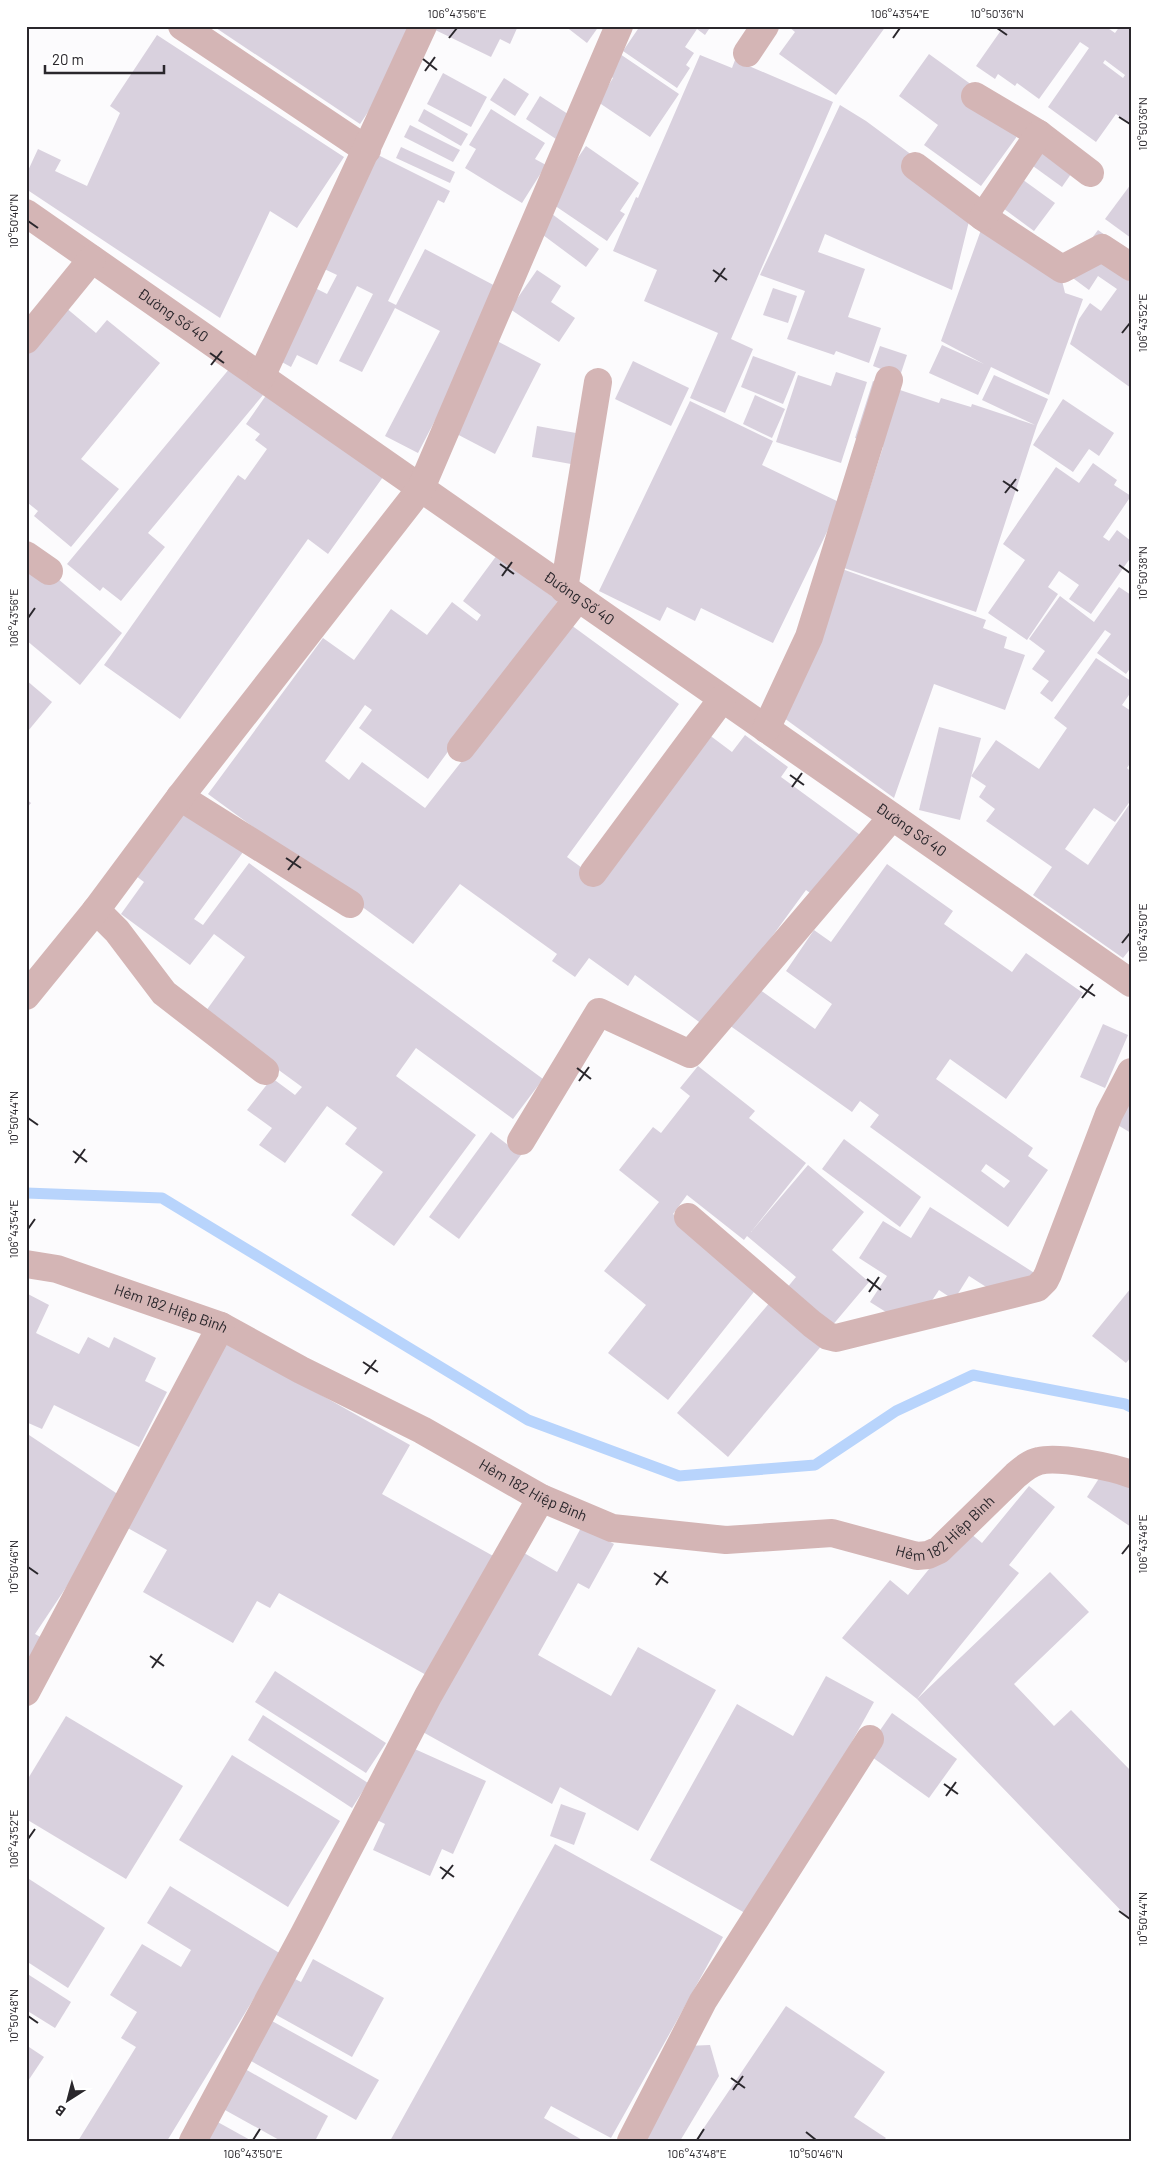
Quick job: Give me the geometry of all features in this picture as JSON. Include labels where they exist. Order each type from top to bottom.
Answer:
[{"type":"street","points":[[182,26],[367,150]]},
{"type":"street","points":[[261,377],[423,26]]},
{"type":"street","points":[[26,996],[96,910],[180,797],[421,488],[619,26]]},
{"type":"street","points":[[747,53],[765,26]]},
{"type":"street","points":[[975,96],[1039,134],[1090,173]]},
{"type":"street","points":[[983,217],[1039,134]]},
{"type":"street","points":[[915,166],[983,217],[1062,269],[1102,248],[1131,267]]},
{"type":"street","name":"Đường Số 40","points":[[26,213],[1131,983]]},
{"type":"street","points":[[26,340],[92,259]]},
{"type":"street","points":[[766,729],[809,637],[889,380]]},
{"type":"street","points":[[461,748],[571,593],[598,382]]},
{"type":"street","points":[[26,555],[49,571]]},
{"type":"street","points":[[593,873],[722,698]]},
{"type":"street","points":[[180,797],[350,904]]},
{"type":"street","points":[[521,1141],[599,1012],[690,1054],[892,817]]},
{"type":"street","points":[[96,910],[116,931],[164,993],[265,1071]]},
{"type":"street","points":[[688,1217],[812,1324],[828,1336],[836,1338],[1037,1288],[1048,1274],[1109,1114],[1131,1072]]},
{"type":"street","name":"Hẻm 182 Hiệp Bình","points":[[26,1264],[57,1269],[221,1326],[301,1370],[422,1430],[541,1498],[612,1528],[726,1540],[832,1533],[917,1556],[928,1555],[939,1550],[1016,1475],[1029,1465],[1040,1460],[1100,1465],[1131,1474]]},
{"type":"street","points":[[26,1692],[221,1326]]},
{"type":"street","points":[[193,2141],[428,1696],[541,1498]]},
{"type":"street","points":[[630,2141],[704,2001],[870,1739]]},
{"type":"building","points":[[213,26],[411,26],[405,57],[360,124]]},
{"type":"building","points":[[427,26],[518,26],[510,44],[500,39],[491,57]]},
{"type":"building","points":[[565,26],[599,26],[587,43]]},
{"type":"building","points":[[640,26],[711,26],[705,35],[697,29],[685,47],[694,53],[686,65],[690,68],[677,88],[623,51]]},
{"type":"building","points":[[788,26],[886,26],[836,95],[779,54],[795,32]]},
{"type":"building","points":[[1004,26],[1105,26],[1115,33],[1120,26],[1131,26],[1131,125],[1116,114],[1096,142],[1048,107],[1089,48],[1080,42],[1039,99],[1017,83],[1015,86],[998,74],[995,79],[976,66]],"holes":[[[1105,60],[1125,75],[1123,78],[1103,63]]]},
{"type":"building","points":[[157,35],[344,157],[297,228],[270,211],[220,318],[26,189],[26,175],[38,149],[61,160],[55,171],[87,186],[120,113],[110,106]]},
{"type":"building","points":[[620,54],[679,94],[650,137],[598,102],[613,78],[607,74]]},
{"type":"building","points":[[929,54],[1026,124],[981,186],[924,145],[938,125],[899,96]]},
{"type":"building","points":[[700,55],[732,68],[735,60],[833,102],[731,339],[753,349],[725,413],[690,398],[718,333],[644,301],[657,270],[613,251]]},
{"type":"building","points":[[443,73],[487,97],[471,127],[427,104]]},
{"type":"building","points":[[504,78],[529,94],[515,116],[490,100]]},
{"type":"building","points":[[540,96],[571,116],[556,139],[526,119]]},
{"type":"building","points":[[840,105],[866,121],[974,201],[952,290],[825,234],[818,252],[865,269],[848,317],[881,328],[869,363],[836,351],[834,355],[787,339],[805,291],[760,275]]},
{"type":"building","points":[[424,109],[468,134],[461,146],[418,121]]},
{"type":"building","points":[[491,109],[545,143],[535,159],[546,165],[522,203],[465,168],[476,149],[469,145]]},
{"type":"building","points":[[410,125],[460,150],[453,162],[404,137]]},
{"type":"building","points":[[1034,127],[1080,161],[1062,187],[1015,153]]},
{"type":"building","points":[[586,146],[639,183],[620,211],[625,214],[607,241],[548,201]]},
{"type":"building","points":[[401,147],[455,172],[450,183],[396,158]]},
{"type":"building","points":[[374,153],[450,191],[444,203],[438,200],[388,301],[396,305],[425,249],[503,290],[418,453],[385,436],[440,331],[395,308],[362,372],[339,361],[373,294],[357,286],[317,365],[297,355],[291,367],[267,354],[303,282],[327,294],[337,275],[318,266]]},
{"type":"building","points":[[1008,169],[1055,203],[1034,231],[988,197]]},
{"type":"building","points":[[1131,184],[1131,238],[1105,219]]},
{"type":"building","points":[[552,214],[599,249],[586,267],[539,232]]},
{"type":"building","points":[[986,216],[1059,268],[1065,293],[1083,299],[1049,395],[991,367],[978,395],[929,373],[942,345],[984,364],[941,341]]},
{"type":"building","points":[[1098,230],[1120,246],[1131,261],[1131,388],[1070,344],[1079,319],[1090,303],[1101,311],[1117,289],[1098,276],[1089,290],[1066,273]]},
{"type":"building","points":[[537,270],[561,286],[551,302],[575,318],[559,342],[510,309]]},
{"type":"building","points":[[773,288],[797,296],[788,323],[763,315]]},
{"type":"building","points":[[65,307],[96,333],[107,320],[160,363],[81,459],[119,489],[71,547],[34,516],[38,511],[28,503],[26,506],[26,353]]},
{"type":"building","points":[[497,341],[541,364],[495,454],[451,431]]},
{"type":"building","points":[[880,346],[907,355],[900,376],[873,366]]},
{"type":"building","points":[[753,356],[796,372],[783,404],[741,387]]},
{"type":"building","points":[[633,361],[689,388],[671,426],[615,399]]},
{"type":"building","points":[[230,368],[263,395],[148,533],[165,547],[121,601],[103,587],[100,591],[67,564]]},
{"type":"building","points":[[836,372],[867,382],[841,463],[776,442],[798,375],[831,386]]},
{"type":"building","points":[[994,375],[1048,399],[1037,425],[976,612],[844,568],[883,447],[855,438],[873,381],[939,403],[941,398],[971,407],[972,404],[1035,425],[982,400]]},
{"type":"building","points":[[267,394],[383,477],[328,554],[308,539],[180,719],[104,665],[238,475],[245,480],[267,449],[255,440],[260,434],[246,424]]},
{"type":"building","points":[[755,395],[785,409],[772,438],[743,424]]},
{"type":"building","points":[[1063,399],[1114,433],[1099,456],[1089,449],[1073,472],[1033,445]]},
{"type":"building","points":[[690,401],[773,441],[762,465],[841,503],[773,643],[701,608],[695,621],[667,607],[660,621],[599,591]]},
{"type":"building","points":[[537,426],[576,433],[571,464],[532,457]]},
{"type":"building","points":[[1093,463],[1117,480],[1114,485],[1131,496],[1103,537],[1109,541],[1117,530],[1131,541],[1131,557],[1091,614],[1069,599],[1079,585],[1059,571],[1048,587],[1058,594],[1027,640],[988,613],[1025,560],[1003,544],[1056,467],[1079,483]]},
{"type":"building","points":[[497,555],[558,601],[428,779],[359,728],[372,710],[365,705],[325,761],[349,780],[362,762],[425,808],[498,715],[567,622],[679,704],[567,857],[596,878],[704,731],[732,752],[745,735],[788,767],[781,777],[863,837],[817,898],[806,890],[706,1027],[635,975],[628,986],[589,958],[575,977],[552,961],[557,954],[460,884],[413,944],[208,794],[323,638],[354,660],[391,609],[427,635],[452,602],[477,621],[481,615],[463,601]]},
{"type":"building","points":[[26,563],[51,573],[122,633],[80,685],[26,640]]},
{"type":"building","points":[[825,563],[986,620],[983,628],[1007,637],[1004,648],[1025,655],[1005,710],[934,684],[894,798],[773,710]]},
{"type":"building","points":[[1119,587],[1131,595],[1131,667],[1126,674],[1097,653],[1111,634],[1105,630],[1052,702],[1040,693],[1049,681],[1032,669],[1045,651],[1029,639],[1060,596],[1094,622]]},
{"type":"building","points":[[1096,658],[1131,681],[1131,692],[1122,705],[1131,711],[1131,762],[1127,768],[1131,772],[1131,800],[1115,822],[1094,808],[1065,849],[1088,865],[1131,802],[1131,948],[1123,958],[1033,895],[1052,867],[986,821],[995,809],[979,797],[986,786],[971,776],[996,740],[1039,769],[1067,728],[1054,718]]},
{"type":"building","points":[[26,680],[52,702],[28,731],[26,729]]},
{"type":"building","points":[[939,727],[981,738],[960,820],[919,810]]},
{"type":"building","points":[[26,799],[31,803],[26,809]]},
{"type":"building","points":[[188,805],[246,848],[194,919],[203,925],[249,863],[543,1079],[513,1119],[416,1048],[396,1076],[476,1135],[394,1246],[351,1215],[383,1172],[345,1144],[357,1128],[327,1106],[285,1163],[259,1145],[272,1128],[247,1110],[272,1078],[295,1095],[302,1087],[203,1015],[245,957],[214,934],[190,965],[121,914],[144,882],[136,876]]},
{"type":"building","points":[[887,864],[953,911],[944,924],[1012,972],[1026,953],[1083,993],[1006,1099],[950,1059],[936,1079],[1033,1148],[1028,1156],[1048,1170],[1008,1227],[870,1127],[879,1115],[860,1101],[852,1112],[729,1025],[756,987],[815,1029],[832,1004],[786,971],[814,930],[831,942]],"holes":[[[986,1164],[1010,1181],[1004,1188],[981,1171]]]},
{"type":"building","points":[[1103,1024],[1128,1035],[1105,1088],[1080,1077]]},
{"type":"building","points":[[698,1066],[755,1111],[749,1118],[806,1163],[751,1232],[808,1165],[864,1212],[832,1250],[869,1282],[831,1327],[786,1289],[796,1277],[747,1236],[744,1240],[687,1195],[673,1214],[761,1283],[668,1400],[608,1353],[646,1305],[604,1271],[659,1202],[619,1170],[653,1127],[661,1133],[690,1096],[680,1088]]},
{"type":"building","points":[[1131,1091],[1131,1133],[1111,1121]]},
{"type":"building","points":[[491,1132],[521,1155],[459,1239],[429,1217]]},
{"type":"building","points":[[844,1139],[921,1197],[900,1227],[822,1169]]},
{"type":"building","points":[[930,1207],[1036,1274],[1016,1306],[969,1276],[954,1300],[939,1290],[913,1329],[870,1302],[887,1276],[859,1258],[883,1221],[911,1238]]},
{"type":"building","points":[[1131,1288],[1131,1357],[1126,1363],[1092,1336]]},
{"type":"building","points":[[26,1293],[49,1305],[36,1333],[79,1354],[88,1337],[109,1348],[114,1337],[156,1358],[145,1381],[167,1392],[139,1447],[54,1405],[42,1429],[26,1422]]},
{"type":"building","points":[[771,1301],[823,1344],[728,1457],[677,1413]]},
{"type":"building","points":[[220,1338],[410,1445],[382,1494],[504,1562],[512,1546],[557,1572],[582,1526],[614,1544],[589,1589],[578,1583],[538,1655],[611,1696],[638,1647],[716,1690],[638,1831],[560,1787],[552,1804],[412,1726],[437,1681],[279,1593],[270,1608],[257,1601],[233,1643],[143,1592],[167,1550],[126,1527]]},
{"type":"building","points":[[26,1433],[125,1499],[35,1634],[44,1639],[31,1660],[26,1657]]},
{"type":"building","points":[[1105,1469],[1131,1486],[1131,1527],[1087,1497]]},
{"type":"building","points":[[1029,1486],[1055,1507],[1009,1565],[1019,1573],[917,1699],[842,1638],[890,1580],[908,1595],[963,1527],[982,1543]]},
{"type":"building","points":[[1050,1572],[1089,1612],[1014,1684],[1054,1726],[1071,1710],[1131,1771],[1131,1921],[917,1699]]},
{"type":"building","points":[[275,1671],[386,1743],[366,1773],[255,1702]]},
{"type":"building","points":[[826,1676],[874,1702],[754,1918],[650,1860],[737,1704],[793,1736]]},
{"type":"building","points":[[892,1713],[957,1759],[929,1798],[865,1752]]},
{"type":"building","points":[[263,1715],[368,1783],[352,1808],[248,1740]]},
{"type":"building","points":[[66,1716],[183,1786],[126,1879],[26,1819],[26,1782]]},
{"type":"building","points":[[408,1746],[486,1781],[453,1854],[442,1849],[430,1876],[373,1850],[385,1824],[375,1819]]},
{"type":"building","points":[[232,1755],[340,1821],[288,1907],[179,1840]]},
{"type":"building","points":[[561,1804],[586,1813],[574,1845],[550,1836]]},
{"type":"building","points":[[555,1844],[723,1937],[675,2024],[611,2138],[551,2106],[544,2118],[584,2141],[390,2141]]},
{"type":"building","points":[[26,1877],[105,1928],[68,1988],[26,1961]]},
{"type":"building","points":[[170,1886],[281,1954],[167,2141],[78,2141],[136,2047],[121,2038],[137,2012],[110,1995],[142,1944],[181,1967],[191,1950],[147,1923]]},
{"type":"building","points":[[313,1959],[384,1998],[352,2057],[271,2012],[291,1977],[301,1982]]},
{"type":"building","points":[[26,1973],[71,2002],[55,2028],[26,2010]]},
{"type":"building","points":[[786,2006],[885,2072],[854,2117],[886,2138],[883,2141],[695,2141]]},
{"type":"building","points":[[272,2021],[379,2080],[356,2120],[251,2061]]},
{"type":"building","points":[[26,2045],[44,2057],[26,2084]]},
{"type":"building","points":[[710,2045],[719,2076],[680,2141],[638,2141],[686,2046]]},
{"type":"building","points":[[238,2065],[328,2116],[315,2141],[281,2141],[216,2105]]},
{"type":"building","points":[[214,2120],[252,2141],[203,2141]]},
{"type":"waterway","points":[[26,1193],[162,1198],[528,1420],[679,1476],[815,1465],[896,1411],[973,1375],[1125,1404],[1131,1407]]}]
